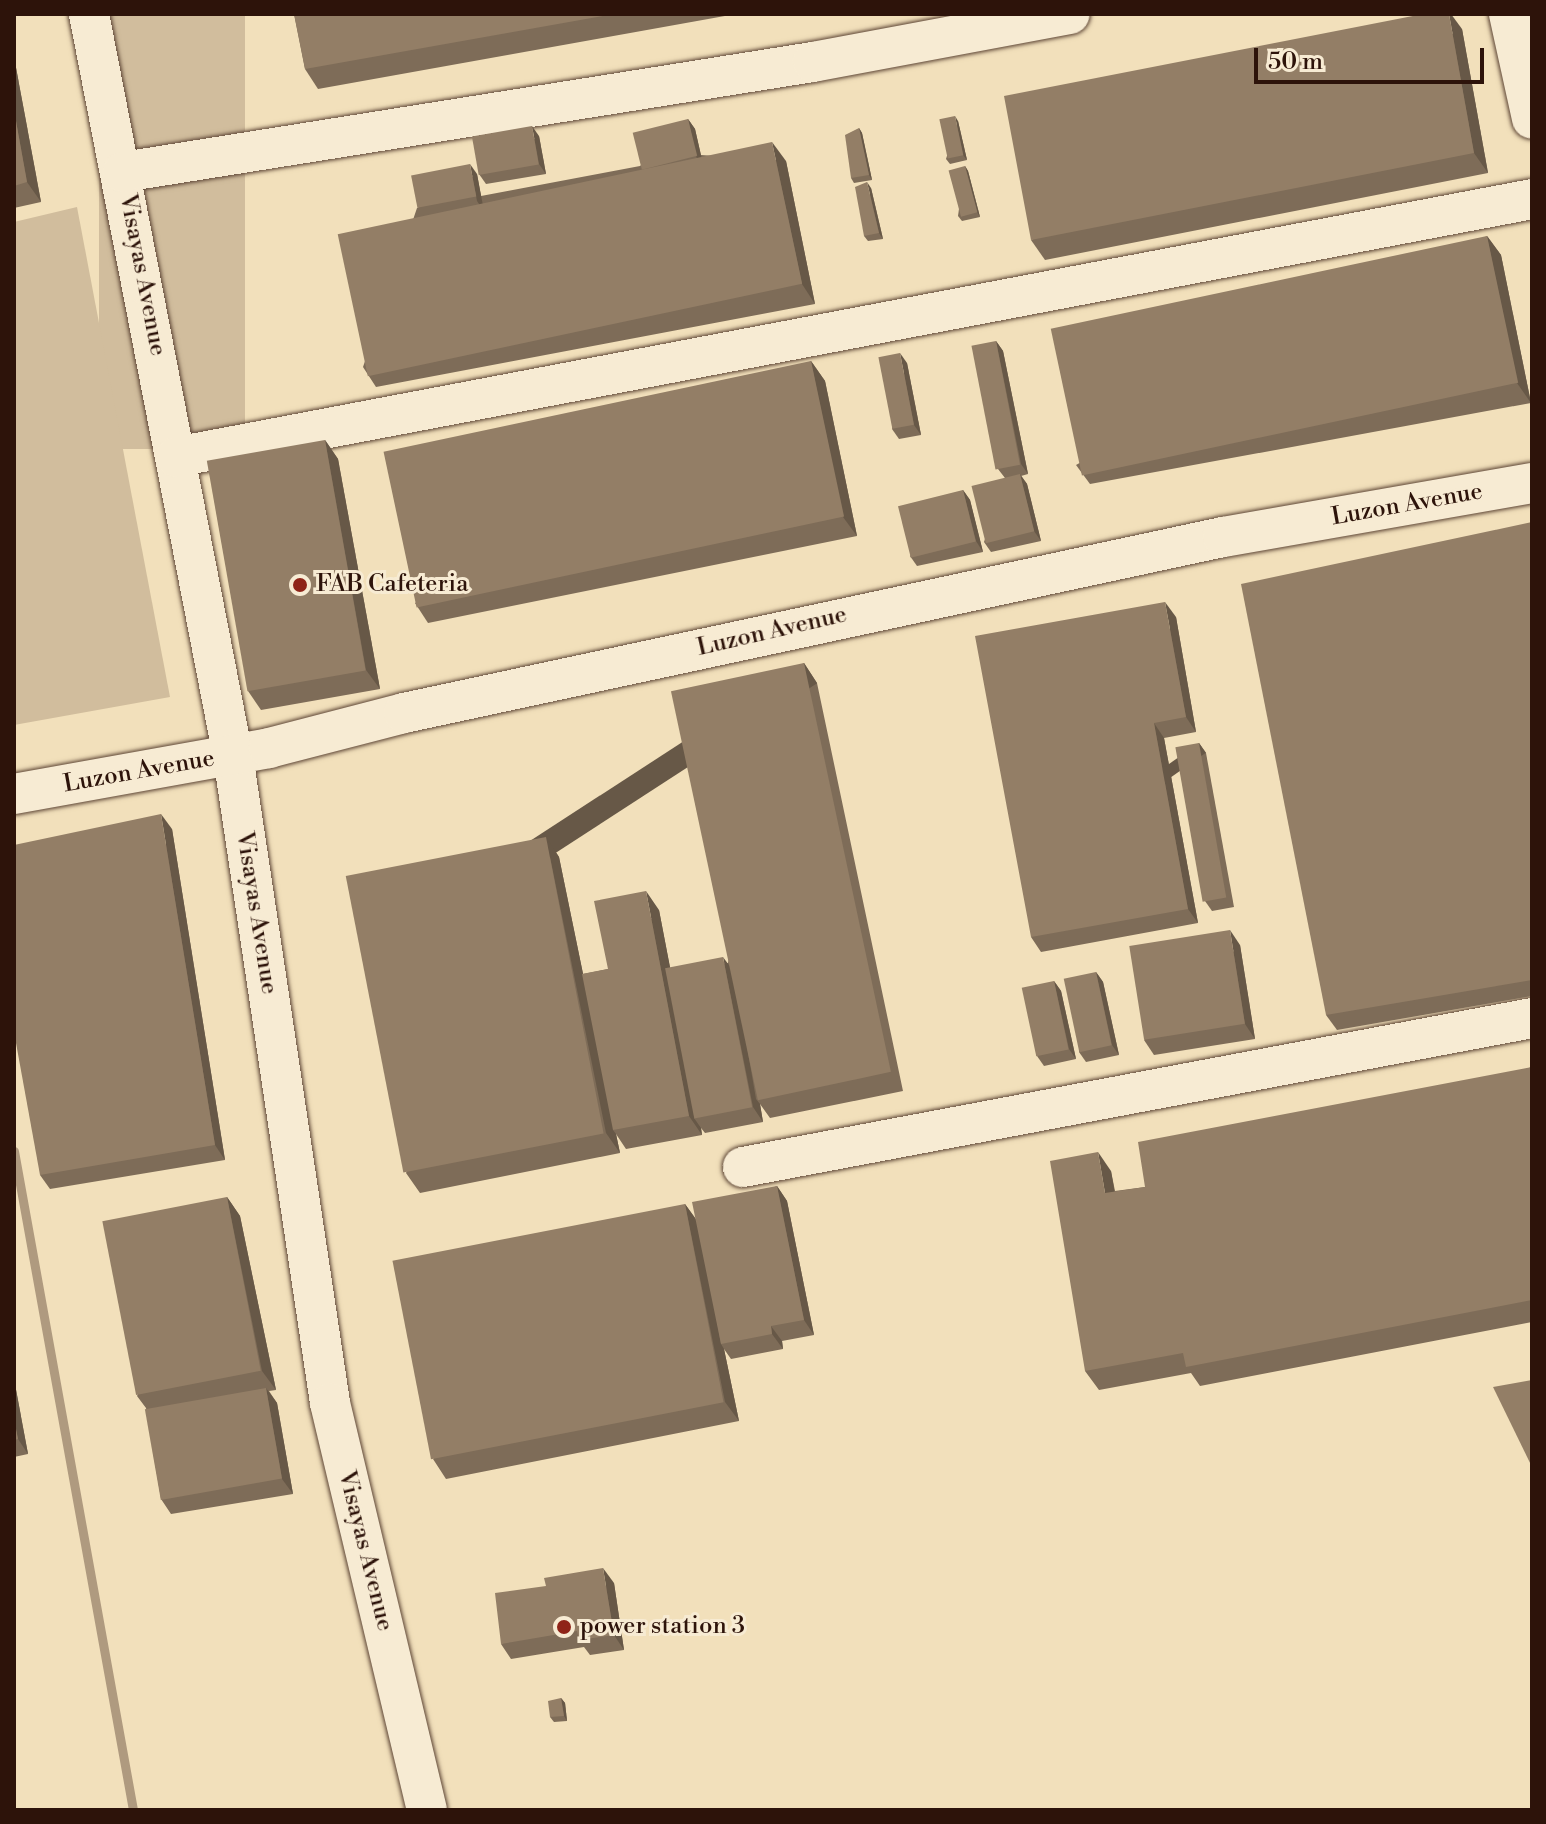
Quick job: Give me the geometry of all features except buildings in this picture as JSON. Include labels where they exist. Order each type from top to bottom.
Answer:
[{"type":"street","name":"Visayas Avenue","points":[[89,14],[123,172],[233,756],[330,1403],[427,1810]]},
{"type":"street","points":[[123,172],[813,62],[1070,14]]},
{"type":"street","points":[[1509,14],[1532,119]]},
{"type":"street","points":[[176,457],[1532,199]]},
{"type":"street","name":"Luzon Avenue","points":[[14,794],[233,756],[912,601],[1223,537],[1532,483]]},
{"type":"street","points":[[743,1167],[1532,1018]]},
{"type":"shaded area","points":[[99,14],[245,14],[245,449],[99,449]]},
{"type":"shaded area","points":[[77,207],[170,697],[14,725],[14,222]]},
{"type":"waterway","points":[[14,1151],[133,1810]]},
{"type":"place","name":"FAB Cafeteria","points":[[300,585]]},
{"type":"place","name":"power station 3","points":[[564,1627]]}]
